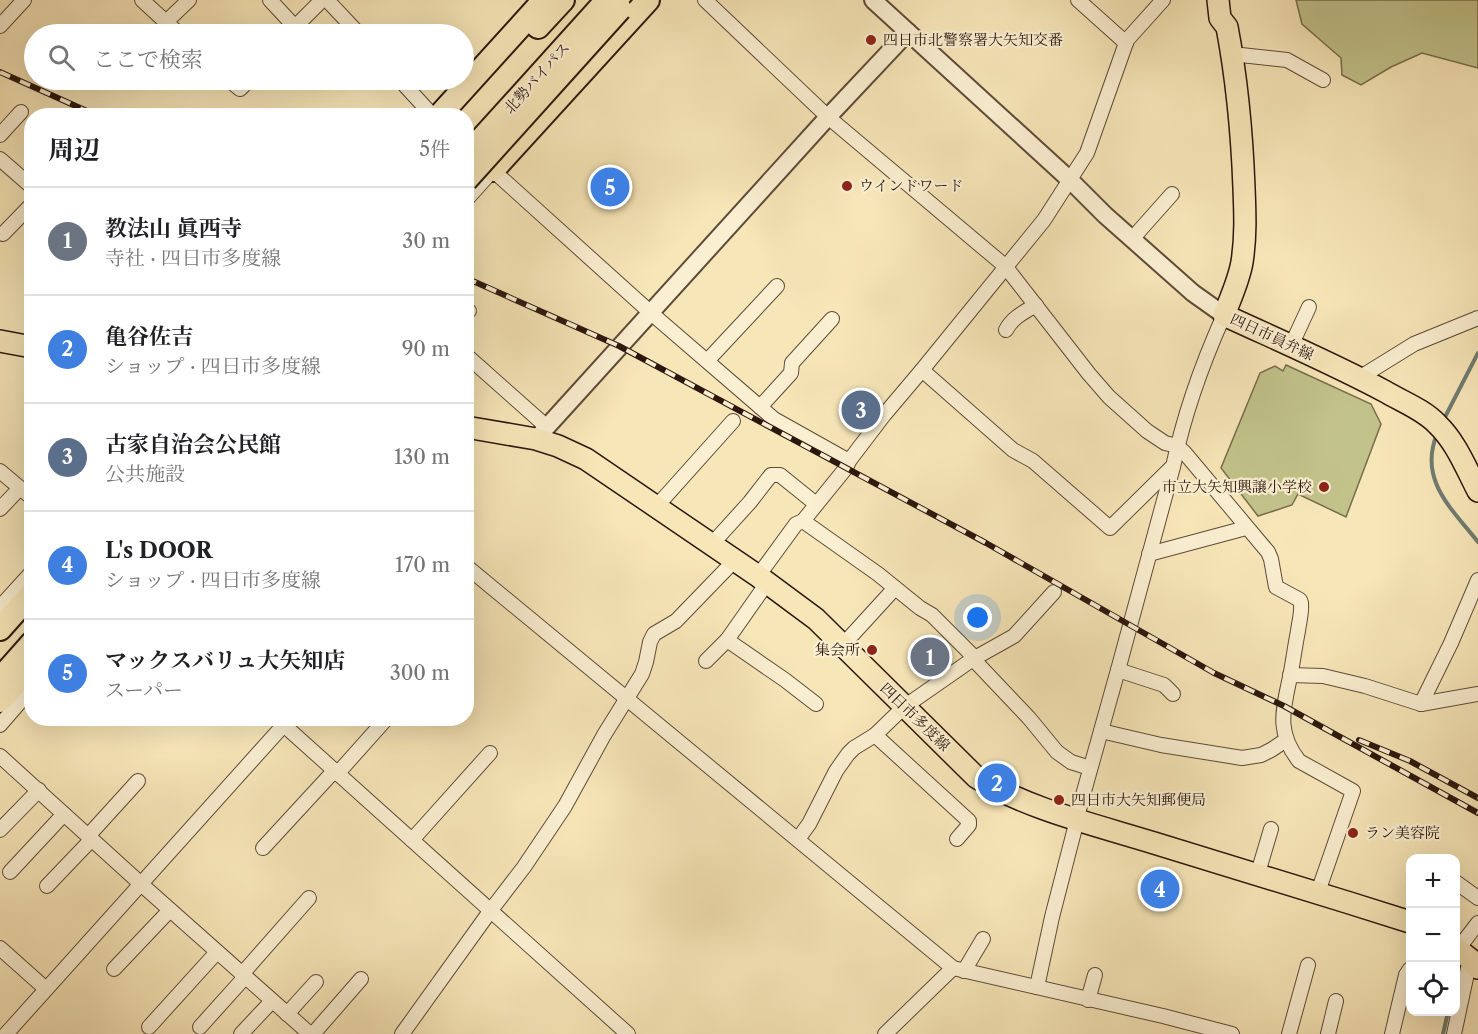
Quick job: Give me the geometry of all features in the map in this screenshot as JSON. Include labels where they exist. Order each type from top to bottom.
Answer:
[{"type":"highway","points":[[474,77],[544,0]]},
{"type":"highway","points":[[466,108],[563,0]]},
{"type":"highway","points":[[493,170],[648,0]]},
{"type":"highway","points":[[474,171],[619,3]]},
{"type":"highway","name":"北勢バイパス","points":[[474,148],[619,3]]},
{"type":"highway","points":[[446,108],[463,90]]},
{"type":"highway","points":[[0,629],[24,602]]},
{"type":"highway","points":[[0,679],[24,652]]},
{"type":"highway","points":[[0,701],[24,675]]},
{"type":"main road","name":"四日市員弁線","points":[[1218,0],[1220,18],[1227,27],[1232,54],[1243,140],[1245,230],[1238,280],[1224,315],[1359,378],[1419,410],[1443,430],[1456,448],[1478,491]]},
{"type":"main road","points":[[3,345],[24,346]]},
{"type":"main road","name":"四日市多度線","points":[[474,428],[541,433],[558,446],[586,459],[763,579],[816,619],[976,777],[983,781],[1014,797],[1077,820],[1258,873],[1406,921]]},
{"type":"street","points":[[0,26],[24,0]]},
{"type":"street","points":[[142,0],[168,24]]},
{"type":"street","points":[[166,22],[189,0]]},
{"type":"street","points":[[270,0],[287,24]]},
{"type":"street","points":[[299,24],[322,0]]},
{"type":"street","points":[[327,0],[350,24]]},
{"type":"street","points":[[705,0],[828,117],[1005,266],[1109,397],[1147,431],[1165,443],[1177,446],[1268,552],[1276,587],[1300,600],[1301,603],[1282,720],[1286,740],[1299,761],[1353,791],[1318,892]]},
{"type":"street","points":[[1077,0],[1126,43]]},
{"type":"street","points":[[706,661],[728,640],[796,524],[803,521],[846,468],[884,415],[1044,220],[1087,153],[1127,40],[1163,0]]},
{"type":"street","points":[[879,2],[908,32],[1070,180],[1105,215],[1192,293],[1224,315],[1191,397],[1177,446],[1078,813],[1037,987]]},
{"type":"street","points":[[474,363],[541,433],[908,32]]},
{"type":"street","points":[[1232,54],[1287,60],[1323,80]]},
{"type":"street","points":[[409,90],[426,108]]},
{"type":"street","points":[[0,135],[21,112]]},
{"type":"street","points":[[474,153],[651,313],[774,419],[849,461]]},
{"type":"street","points":[[0,159],[24,181]]},
{"type":"street","points":[[474,191],[493,170]]},
{"type":"street","points":[[1132,239],[1172,194]]},
{"type":"street","points":[[3,234],[24,212]]},
{"type":"street","points":[[707,361],[777,286]]},
{"type":"street","points":[[1006,330],[1016,318],[1036,305]]},
{"type":"street","points":[[1291,346],[1309,307]]},
{"type":"street","points":[[1359,378],[1414,344],[1478,318]]},
{"type":"street","points":[[760,406],[791,373],[792,363],[832,319]]},
{"type":"street","points":[[922,370],[1013,450],[1033,461],[1110,528],[1173,467]]},
{"type":"street","points":[[656,507],[733,421]]},
{"type":"street","points":[[0,471],[24,491]]},
{"type":"street","points":[[712,544],[771,475],[780,475],[816,504]]},
{"type":"street","points":[[0,509],[20,488]]},
{"type":"street","points":[[803,521],[932,615],[971,654],[1057,752],[1071,762],[1090,768]]},
{"type":"street","points":[[1149,554],[1246,528]]},
{"type":"street","points":[[402,1034],[524,867],[565,806],[604,735],[642,674],[654,634],[675,621],[735,560]]},
{"type":"street","points":[[474,573],[958,970],[1163,1016],[1232,1034]]},
{"type":"street","points":[[1422,704],[1478,580]]},
{"type":"street","points":[[0,607],[24,581]]},
{"type":"street","points":[[842,646],[895,588]]},
{"type":"street","points":[[798,839],[809,824],[836,771],[854,748],[875,735],[904,707],[974,659],[1014,636],[1054,592]]},
{"type":"street","points":[[728,640],[816,704]]},
{"type":"street","points":[[1118,670],[1164,685],[1173,694]]},
{"type":"street","points":[[1290,675],[1323,676],[1365,686],[1422,704],[1478,694]]},
{"type":"street","points":[[0,724],[24,697]]},
{"type":"street","points":[[6,1034],[279,726]]},
{"type":"street","points":[[288,726],[336,772],[628,1034]]},
{"type":"street","points":[[264,848],[379,726]]},
{"type":"street","points":[[1101,731],[1161,745],[1242,758],[1271,750],[1286,740]]},
{"type":"street","points":[[875,735],[969,821],[969,825],[957,839]]},
{"type":"street","points":[[412,840],[490,753]]},
{"type":"street","points":[[0,756],[287,1014],[294,1029],[312,1034],[361,979]]},
{"type":"street","points":[[47,886],[138,781]]},
{"type":"street","points":[[0,830],[39,790]]},
{"type":"street","points":[[10,872],[64,814]]},
{"type":"street","points":[[1258,873],[1271,829]]},
{"type":"street","points":[[1460,884],[1478,898]]},
{"type":"street","points":[[200,1027],[309,898]]},
{"type":"street","points":[[114,969],[170,910]]},
{"type":"street","points":[[1454,1034],[1465,956],[1478,923]]},
{"type":"street","points":[[885,1034],[958,970],[983,939]]},
{"type":"street","points":[[0,948],[46,989]]},
{"type":"street","points":[[149,1027],[217,952]]},
{"type":"street","points":[[1289,1034],[1308,965]]},
{"type":"street","points":[[1088,1000],[1095,975]]},
{"type":"street","points":[[1392,1034],[1406,975]]},
{"type":"street","points":[[287,1014],[316,982]]},
{"type":"street","points":[[241,1034],[272,1001]]},
{"type":"street","points":[[1328,1034],[1336,1001]]},
{"type":"green space","points":[[1296,0],[1478,0],[1478,68],[1422,53],[1391,67],[1361,85],[1342,75],[1341,58],[1302,24]]},
{"type":"green space","points":[[1286,365],[1371,404],[1381,424],[1346,517],[1298,494],[1292,505],[1258,516],[1221,468],[1260,373],[1275,366],[1283,371]]},
{"type":"waterway","points":[[1444,419],[1478,353]]},
{"type":"waterway","points":[[1437,434],[1432,450],[1435,480],[1449,505],[1478,542]]},
{"type":"waterway","points":[[1443,1034],[1447,1016]]},
{"type":"railway","points":[[0,72],[24,83]]},
{"type":"railway","points":[[40,90],[80,108]]},
{"type":"railway","points":[[474,282],[619,346],[986,543],[1214,673],[1284,706],[1478,813]]},
{"type":"railway","points":[[1359,740],[1410,761],[1478,798]]},
{"type":"place","name":"四日市北警察署大矢知交番","points":[[871,40]]},
{"type":"place","name":"ウインドワード","points":[[847,186]]},
{"type":"place","name":"マックスバリュ大矢知店","points":[[610,187]]},
{"type":"place","name":"古家自治会公民館","points":[[861,410]]},
{"type":"place","name":"市立大矢知興譲小学校","points":[[1324,487]]},
{"type":"place","name":"集会所","points":[[872,650]]},
{"type":"place","name":"教法山 眞西寺","points":[[930,657]]},
{"type":"place","name":"亀谷佐吉","points":[[997,783]]},
{"type":"place","name":"四日市大矢知郵便局","points":[[1059,800]]},
{"type":"place","name":"ラン美容院","points":[[1353,833]]},
{"type":"place","name":"L's DOOR","points":[[1160,889]]}]
